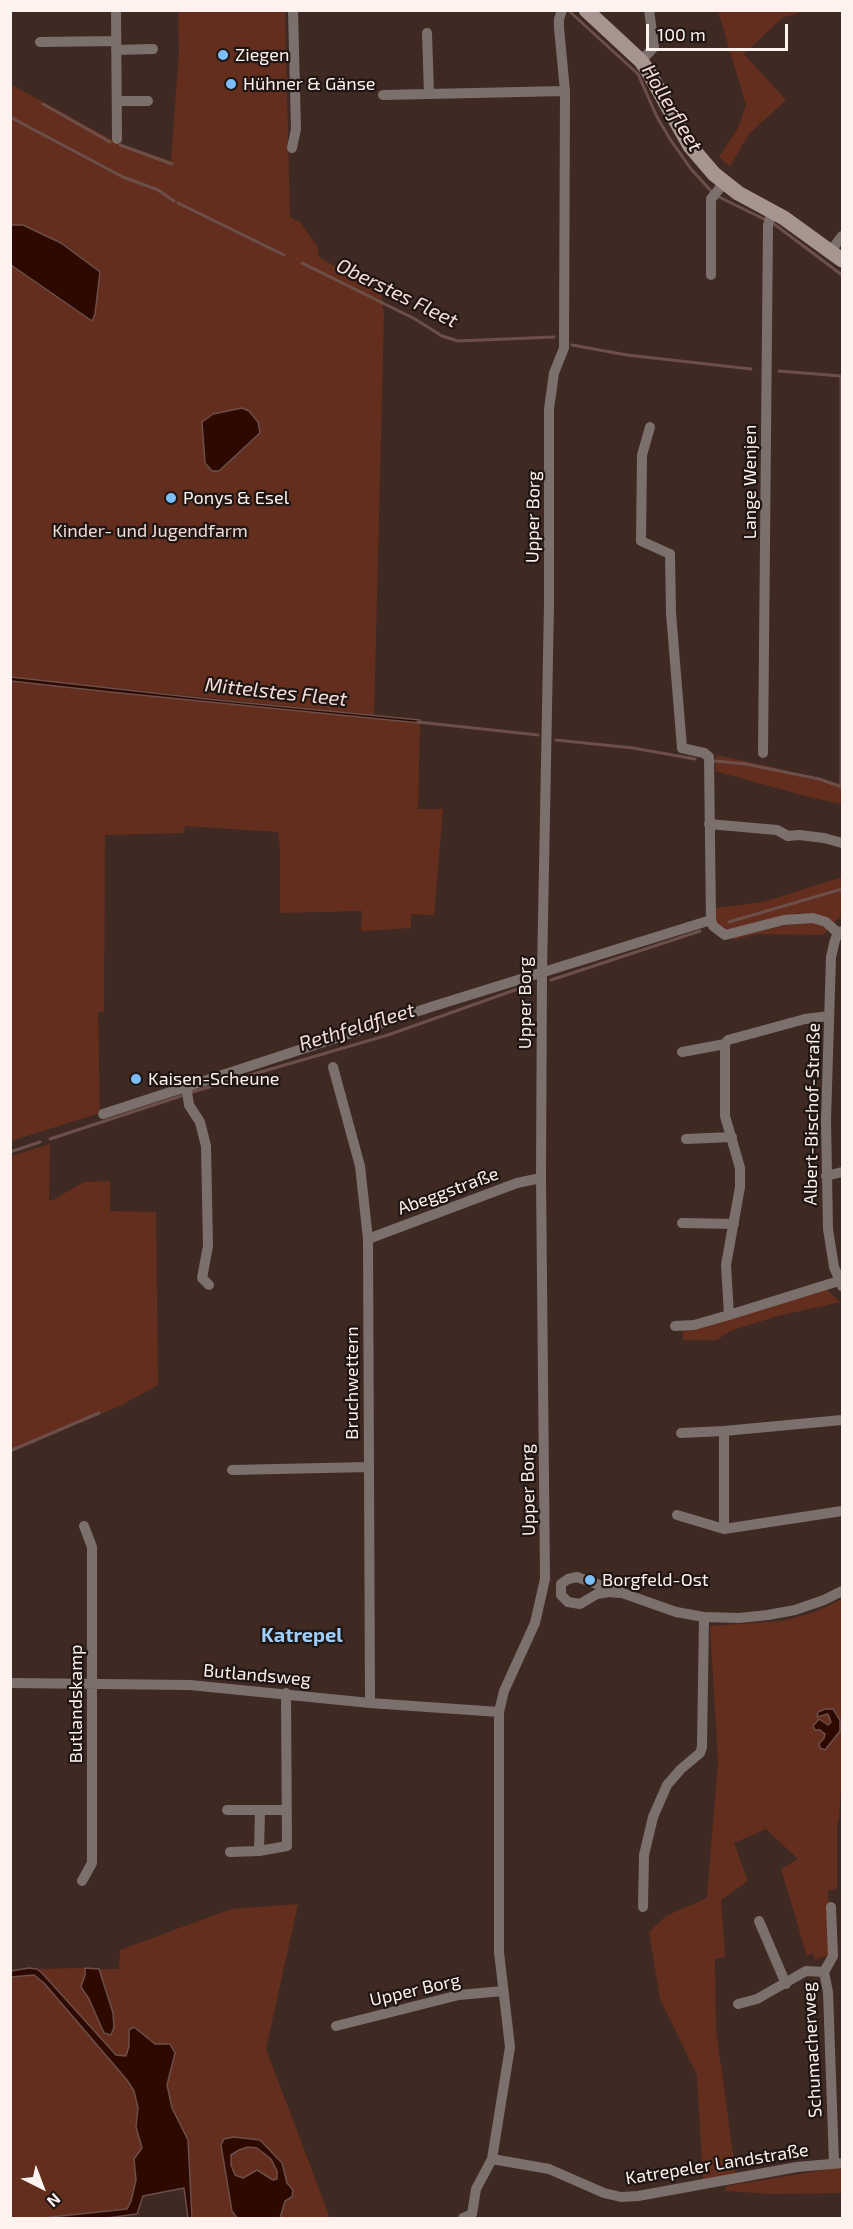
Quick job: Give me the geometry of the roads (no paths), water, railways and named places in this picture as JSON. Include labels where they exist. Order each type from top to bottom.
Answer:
[{"type":"street","points":[[116,10],[117,139]]},
{"type":"street","points":[[292,148],[296,129],[293,10]]},
{"type":"street","name":"Upper Borg","points":[[492,2159],[510,2047],[499,1952],[499,1712],[504,1691],[535,1623],[545,1580],[541,1178],[542,973],[549,604],[549,409],[554,373],[564,348],[565,91],[559,28],[562,10]]},
{"type":"street","points":[[586,10],[648,71],[718,191],[836,256],[843,236]]},
{"type":"street","points":[[640,61],[654,47],[649,10]]},
{"type":"street","points":[[427,33],[429,93]]},
{"type":"street","points":[[40,42],[153,49]]},
{"type":"street","points":[[383,95],[565,91]]},
{"type":"street","points":[[117,101],[148,101]]},
{"type":"street","points":[[711,274],[711,205],[718,191]]},
{"type":"street","name":"Lange Wenjen","points":[[763,753],[770,218]]},
{"type":"street","points":[[650,426],[642,455],[641,541],[670,554],[671,613],[682,748],[704,753],[709,758],[711,920],[713,926],[725,934],[784,920],[813,918],[826,922],[839,935]]},
{"type":"street","points":[[709,824],[777,830],[788,836],[816,837],[843,843]]},
{"type":"street","points":[[103,1114],[711,920]]},
{"type":"street","name":"Albert-Bischof-Straße","points":[[839,935],[831,957],[826,1176],[830,1252],[834,1267],[842,1282]]},
{"type":"street","points":[[682,1052],[725,1044],[728,1040],[843,1008]]},
{"type":"street","points":[[725,1044],[725,1116],[740,1168],[740,1187],[726,1265],[729,1315]]},
{"type":"street","name":"Bruchwettern","points":[[333,1067],[360,1166],[368,1239],[370,1703]]},
{"type":"street","points":[[186,1086],[189,1106],[200,1122],[206,1146],[208,1246],[202,1278],[209,1285]]},
{"type":"street","points":[[686,1139],[732,1137]]},
{"type":"street","points":[[826,1176],[843,1172]]},
{"type":"street","name":"Abeggstraße","points":[[368,1239],[517,1183],[541,1178]]},
{"type":"street","points":[[682,1223],[734,1224]]},
{"type":"street","points":[[675,1326],[694,1325],[741,1313],[842,1282]]},
{"type":"street","points":[[681,1433],[843,1420]]},
{"type":"street","points":[[723,1431],[724,1529]]},
{"type":"street","points":[[232,1470],[369,1467]]},
{"type":"street","points":[[677,1515],[724,1529],[843,1511]]},
{"type":"street","name":"Butlandskamp","points":[[82,1881],[92,1863],[92,1546],[84,1527]]},
{"type":"street","points":[[545,1580],[561,1584],[577,1577],[676,1612],[704,1617],[768,1616],[824,1600],[843,1591]]},
{"type":"street","points":[[561,1584],[561,1595],[574,1604],[580,1604],[597,1594],[619,1593]]},
{"type":"street","points":[[643,1907],[644,1855],[653,1817],[667,1785],[699,1753],[702,1746],[704,1617]]},
{"type":"street","name":"Butlandsweg","points":[[10,1683],[92,1686],[190,1685],[370,1703],[499,1712]]},
{"type":"street","points":[[230,1852],[259,1851],[287,1846],[286,1693]]},
{"type":"street","points":[[227,1810],[286,1810]]},
{"type":"street","points":[[259,1851],[260,1810]]},
{"type":"street","name":"Schumacherweg","points":[[831,1907],[833,1956],[824,1972],[828,1992],[838,2163]]},
{"type":"street","name":"Schumacherweg","points":[[759,1921],[786,1984]]},
{"type":"street","name":"Schumacherweg","points":[[738,2004],[757,1999],[806,1971],[824,1972]]},
{"type":"street","name":"Upper Borg","points":[[336,2026],[459,1995],[503,1991]]},
{"type":"street","points":[[463,2218],[472,2214],[476,2189],[492,2159]]},
{"type":"street","name":"Katrepeler Landstraße","points":[[492,2159],[549,2169],[604,2193],[621,2197],[638,2196],[797,2167],[838,2163]]},
{"type":"waterway","name":"Hollerfleet","points":[[568,10],[638,74],[657,117],[670,139],[691,169],[712,192]]},
{"type":"waterway","points":[[43,104],[110,142]]},
{"type":"waterway","name":"Oberstes Fleet","points":[[10,117],[123,177],[158,190],[174,201]]},
{"type":"waterway","points":[[120,145],[172,164]]},
{"type":"waterway","name":"Hollerfleet","points":[[717,196],[774,224],[842,275]]},
{"type":"waterway","name":"Oberstes Fleet","points":[[178,203],[284,255]]},
{"type":"waterway","name":"Oberstes Fleet","points":[[302,263],[415,319],[442,336],[458,341],[554,337]]},
{"type":"waterway","name":"Oberstes Fleet","points":[[572,345],[627,355],[751,369]]},
{"type":"waterway","name":"Oberstes Fleet","points":[[779,371],[841,376],[841,787]]},
{"type":"waterway","name":"Mittelstes Fleet","points":[[418,722],[538,735]]},
{"type":"waterway","name":"Mittelstes Fleet","points":[[556,740],[633,748],[695,759]]},
{"type":"waterway","name":"Mittelstes Fleet","points":[[715,761],[746,764],[819,779],[842,787]]},
{"type":"waterway","name":"Rethfeldfleet","points":[[729,922],[842,889]]},
{"type":"waterway","name":"Rethfeldfleet","points":[[551,980],[700,931]]},
{"type":"waterway","name":"Rethfeldfleet","points":[[192,1092],[388,1035],[529,985]]},
{"type":"waterway","name":"Rethfeldfleet","points":[[50,1139],[181,1096]]},
{"type":"waterway","name":"Rethfeldfleet","points":[[10,1152],[40,1142]]},
{"type":"waterway","points":[[10,1451],[99,1413]]},
{"type":"place","name":"Ziegen","points":[[223,55]]},
{"type":"place","name":"Hühner & Gänse","points":[[231,84]]},
{"type":"place","name":"Ponys & Esel","points":[[171,498]]},
{"type":"place","name":"Kaisen-Scheune","points":[[136,1079]]},
{"type":"place","name":"Borgfeld-Ost","points":[[590,1580]]},
{"type":"district","name":"Katrepel","points":[[302,1635]]},
{"type":"park label","name":"Kinder- und Jugendfarm","points":[[150,531]]}]
